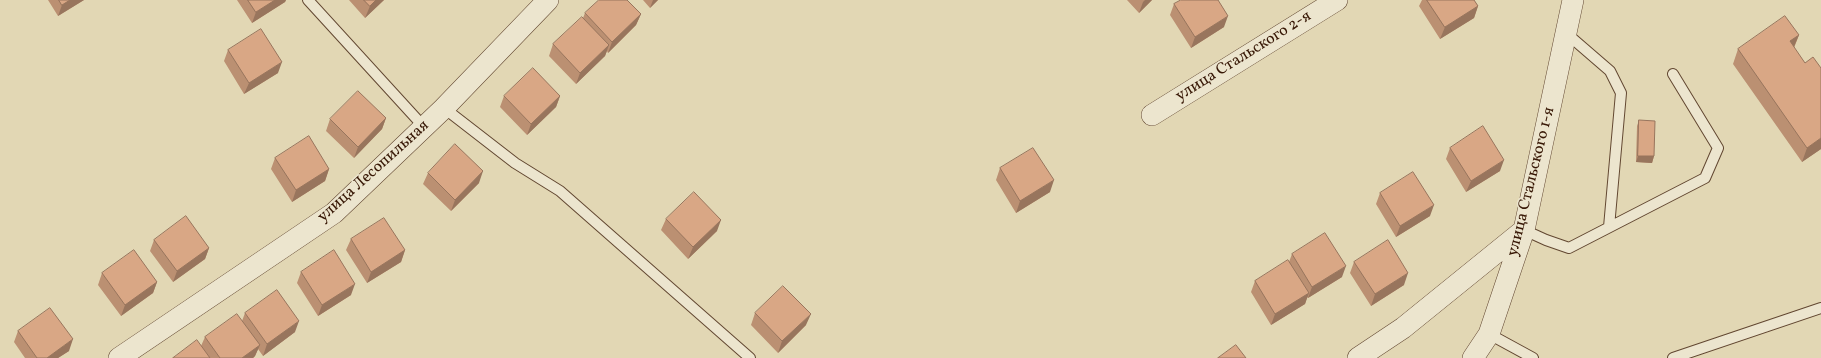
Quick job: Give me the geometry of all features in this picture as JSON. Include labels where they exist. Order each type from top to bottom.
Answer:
[{"type":"street","name":"улица Лесопильная","points":[[119,358],[334,212],[444,108],[548,0]]},
{"type":"street","name":"улица Стальского 2-я","points":[[1152,115],[1337,0]]},
{"type":"street","name":"улица Стальского 1-я","points":[[1472,358],[1489,334],[1524,230],[1573,0]]},
{"type":"street","points":[[1358,358],[1403,328],[1524,230]]},
{"type":"lane","points":[[308,0],[424,127]]},
{"type":"lane","points":[[1566,33],[1610,71],[1622,93],[1609,227]]},
{"type":"lane","points":[[1524,230],[1569,248],[1705,178],[1718,148],[1673,74]]},
{"type":"lane","points":[[444,108],[515,163],[560,191],[750,358]]},
{"type":"lane","points":[[1673,358],[1821,308]]},
{"type":"lane","points":[[1489,334],[1533,358]]},
{"type":"building","points":[[59,0],[70,0],[62,5]]},
{"type":"building","points":[[248,0],[275,0],[256,12]]},
{"type":"building","points":[[364,0],[376,0],[370,6]]},
{"type":"building","points":[[599,0],[627,0],[641,14],[612,42],[585,13]]},
{"type":"building","points":[[1181,0],[1218,0],[1228,16],[1195,37],[1174,4]]},
{"type":"building","points":[[1427,0],[1474,0],[1478,6],[1445,27]]},
{"type":"building","points":[[1785,16],[1799,35],[1790,41],[1805,63],[1813,57],[1821,68],[1821,138],[1807,148],[1738,49]]},
{"type":"building","points":[[582,17],[609,45],[580,73],[553,44]]},
{"type":"building","points":[[261,29],[282,62],[249,83],[228,50]]},
{"type":"building","points":[[533,68],[560,96],[531,124],[504,96]]},
{"type":"building","points":[[358,91],[386,118],[358,147],[330,119]]},
{"type":"building","points":[[1639,120],[1655,121],[1654,156],[1638,156]]},
{"type":"building","points":[[1483,126],[1504,160],[1471,181],[1450,148]]},
{"type":"building","points":[[309,136],[329,169],[296,190],[275,158]]},
{"type":"building","points":[[455,144],[483,171],[455,200],[428,173]]},
{"type":"building","points":[[1033,148],[1054,180],[1020,201],[1000,168]]},
{"type":"building","points":[[1413,172],[1434,205],[1400,226],[1380,193]]},
{"type":"building","points":[[694,192],[721,220],[693,247],[666,219]]},
{"type":"building","points":[[186,216],[209,248],[177,271],[154,240]]},
{"type":"building","points":[[384,218],[405,250],[371,272],[351,239]]},
{"type":"building","points":[[1325,233],[1346,266],[1312,287],[1292,254]]},
{"type":"building","points":[[1388,240],[1408,273],[1375,294],[1354,262]]},
{"type":"building","points":[[134,250],[157,282],[125,305],[102,273]]},
{"type":"building","points":[[334,250],[355,284],[322,305],[301,272]]},
{"type":"building","points":[[1288,260],[1309,293],[1275,314],[1255,281]]},
{"type":"building","points":[[783,286],[811,314],[782,341],[755,313]]},
{"type":"building","points":[[277,290],[299,321],[267,344],[245,313]]},
{"type":"building","points":[[50,308],[73,339],[47,358],[37,358],[18,331]]},
{"type":"building","points":[[237,314],[260,345],[242,358],[220,358],[205,337]]},
{"type":"building","points":[[197,340],[210,358],[173,358]]},
{"type":"building","points":[[1236,345],[1246,358],[1218,358]]}]
